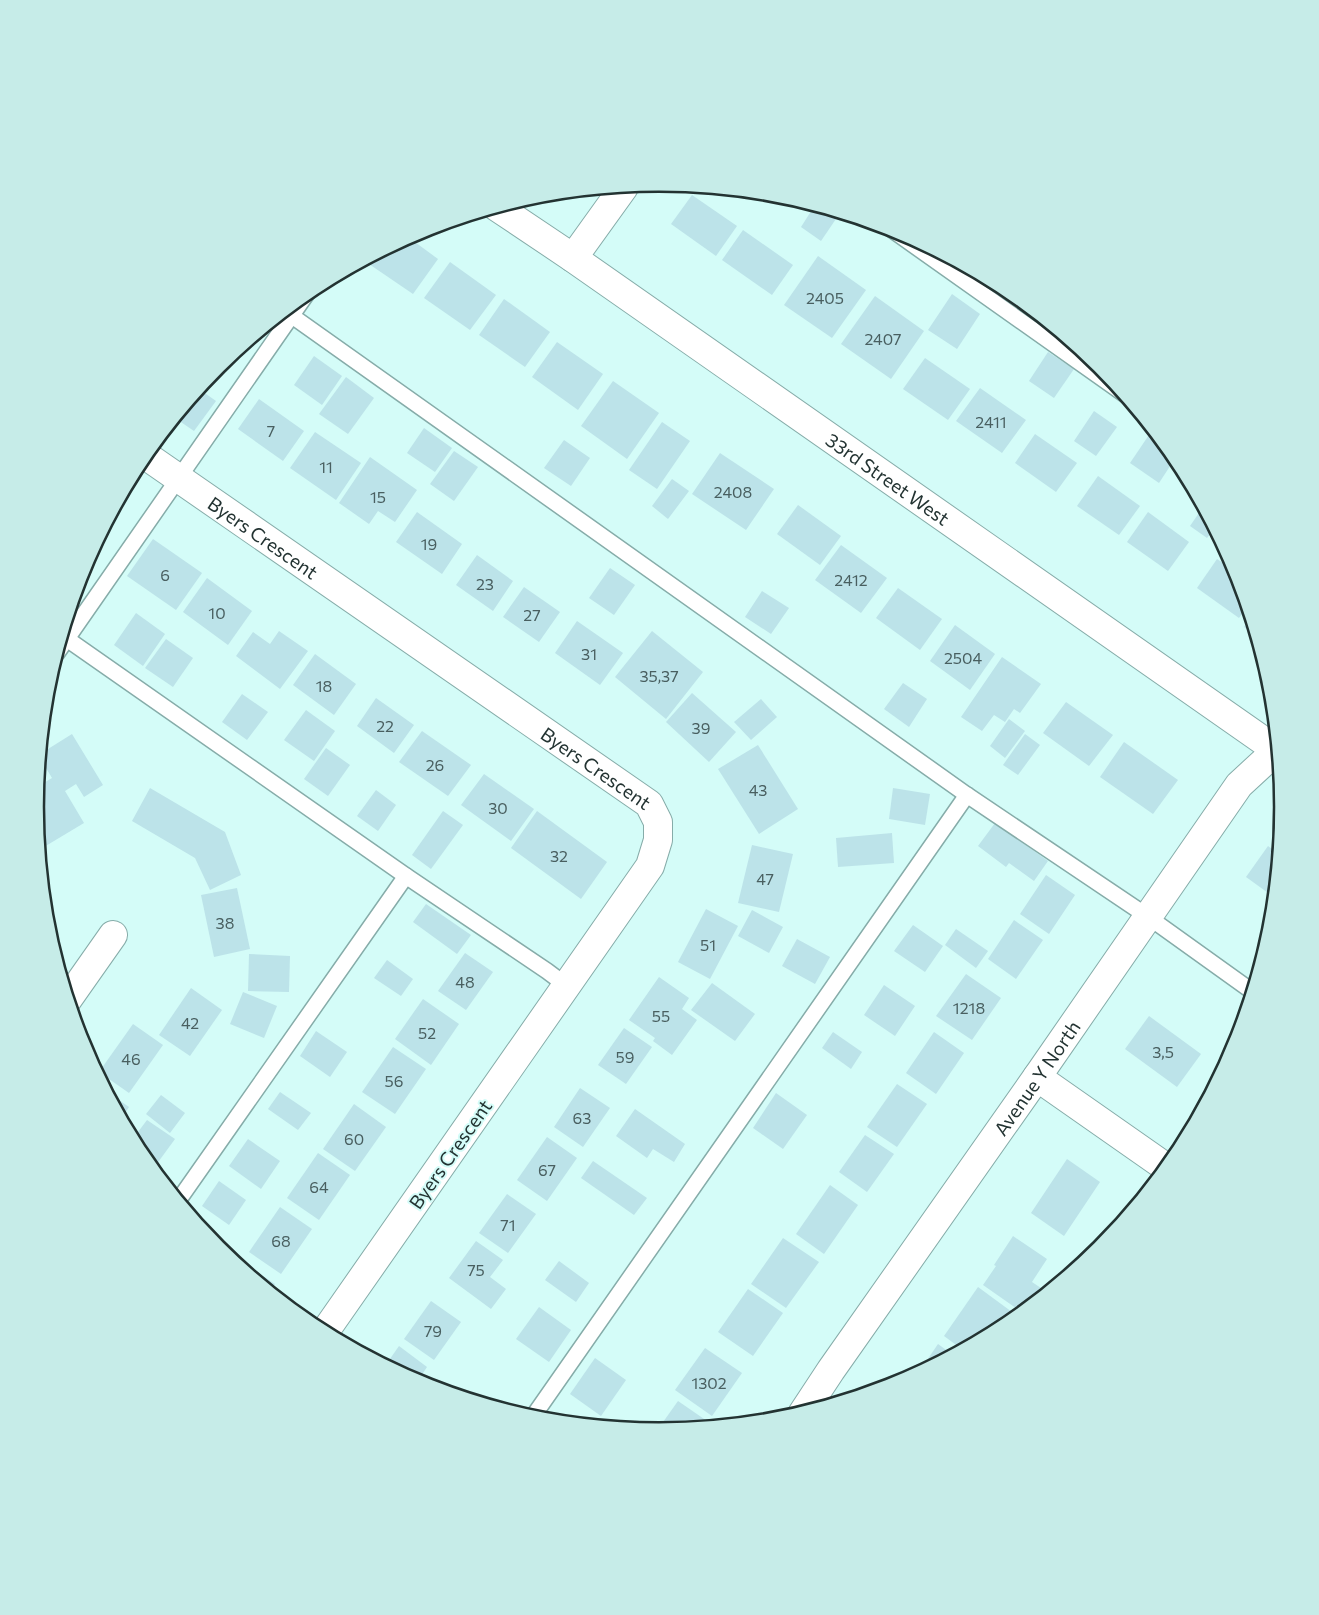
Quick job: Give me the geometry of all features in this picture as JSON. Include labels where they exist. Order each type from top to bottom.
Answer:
[{"type":"street","points":[[573,258],[619,193]]},
{"type":"street","name":"33rd Street West","points":[[504,212],[1272,746]]},
{"type":"street","name":"Byers Crescent","points":[[152,460],[649,804],[658,822],[658,840],[650,866],[329,1326]]},
{"type":"street","name":"Avenue Y North","points":[[817,1402],[1147,916],[1239,785],[1273,755]]},
{"type":"street","points":[[72,993],[113,935]]},
{"type":"street","points":[[1037,1077],[1161,1163]]},
{"type":"lane","points":[[917,249],[1099,376]]},
{"type":"lane","points":[[291,315],[967,795],[1147,916],[1248,988]]},
{"type":"lane","points":[[68,637],[285,319]]},
{"type":"lane","points":[[68,639],[567,986]]},
{"type":"lane","points":[[537,1411],[967,795]]},
{"type":"lane","points":[[182,1195],[406,876]]},
{"type":"building","points":[[692,195],[737,226],[716,256],[671,224]]},
{"type":"building","points":[[811,211],[837,218],[821,241],[801,227]]},
{"type":"building","points":[[743,230],[793,265],[772,295],[722,260]]},
{"type":"building","points":[[416,243],[438,259],[413,294],[370,264]]},
{"type":"building","points":[[818,256],[866,290],[832,338],[784,305]]},
{"type":"building","points":[[450,262],[496,295],[470,330],[424,298]]},
{"type":"building","points":[[952,294],[980,314],[957,349],[928,330]]},
{"type":"building","points":[[875,296],[924,331],[891,379],[841,344]]},
{"type":"building","points":[[504,299],[550,332],[525,367],[479,335]]},
{"type":"building","points":[[557,342],[603,374],[578,410],[532,377]]},
{"type":"building","points":[[1048,352],[1074,369],[1054,398],[1029,381]]},
{"type":"building","points":[[314,356],[342,376],[322,405],[294,385]]},
{"type":"building","points":[[925,358],[970,389],[948,420],[903,389]]},
{"type":"building","points":[[346,377],[374,398],[348,434],[319,414]]},
{"type":"building","points":[[613,381],[659,413],[627,459],[581,426]]},
{"type":"building","points":[[980,388],[1026,420],[1002,453],[956,421]]},
{"type":"building","points":[[205,393],[216,401],[194,431],[180,422]]},
{"type":"building","points":[[259,399],[304,431],[283,461],[238,429]]},
{"type":"building","points":[[1094,411],[1117,427],[1096,456],[1074,441]]},
{"type":"building","points":[[662,422],[690,441],[657,489],[629,470]]},
{"type":"building","points":[[424,428],[452,448],[435,472],[407,453]]},
{"type":"building","points":[[315,432],[361,463],[336,500],[290,468]]},
{"type":"building","points":[[1035,434],[1077,463],[1056,492],[1015,463]]},
{"type":"building","points":[[1149,435],[1171,465],[1159,483],[1130,463]]},
{"type":"building","points":[[564,440],[590,458],[571,486],[544,468]]},
{"type":"building","points":[[454,451],[478,467],[454,501],[430,484]]},
{"type":"building","points":[[720,453],[774,489],[746,530],[692,494]]},
{"type":"building","points":[[370,457],[417,490],[395,522],[378,511],[369,524],[339,503]]},
{"type":"building","points":[[1098,476],[1140,506],[1119,535],[1077,506]]},
{"type":"building","points":[[672,479],[689,491],[668,519],[652,506]]},
{"type":"building","points":[[798,505],[841,536],[820,565],[777,534]]},
{"type":"building","points":[[417,512],[462,544],[442,574],[396,542]]},
{"type":"building","points":[[1148,512],[1189,542],[1168,571],[1127,542]]},
{"type":"building","points":[[1200,512],[1211,533],[1207,538],[1190,526]]},
{"type":"building","points":[[153,539],[202,573],[176,610],[127,576]]},
{"type":"building","points":[[841,545],[887,578],[861,613],[815,580]]},
{"type":"building","points":[[477,555],[513,581],[493,611],[456,585]]},
{"type":"building","points":[[1217,559],[1225,564],[1244,612],[1239,618],[1197,588]]},
{"type":"building","points":[[610,568],[635,585],[614,615],[589,598]]},
{"type":"building","points":[[207,578],[252,611],[228,645],[183,612]]},
{"type":"building","points":[[524,587],[560,612],[539,642],[503,617]]},
{"type":"building","points":[[898,588],[942,619],[920,650],[876,618]]},
{"type":"building","points":[[762,591],[789,608],[771,634],[745,617]]},
{"type":"building","points":[[136,613],[165,634],[143,666],[114,645]]},
{"type":"building","points":[[577,621],[623,653],[600,685],[555,653]]},
{"type":"building","points":[[955,625],[995,654],[970,690],[930,661]]},
{"type":"building","points":[[279,631],[308,651],[280,689],[236,656],[253,632],[270,644]]},
{"type":"building","points":[[652,631],[703,672],[666,719],[615,677]]},
{"type":"building","points":[[166,639],[193,658],[173,687],[145,668]]},
{"type":"building","points":[[315,654],[356,684],[334,715],[293,685]]},
{"type":"building","points":[[1002,657],[1041,684],[1020,713],[1014,709],[1005,722],[994,715],[982,731],[961,717]]},
{"type":"building","points":[[903,683],[927,699],[909,727],[884,709]]},
{"type":"building","points":[[692,693],[736,732],[709,762],[666,722]]},
{"type":"building","points":[[242,694],[268,712],[247,740],[222,722]]},
{"type":"building","points":[[376,698],[414,725],[394,753],[357,726]]},
{"type":"building","points":[[761,699],[777,717],[751,740],[734,722]]},
{"type":"building","points":[[1066,702],[1113,735],[1089,766],[1043,733]]},
{"type":"building","points":[[306,710],[335,731],[314,761],[284,740]]},
{"type":"building","points":[[1009,719],[1025,731],[1005,758],[990,746]]},
{"type":"building","points":[[422,731],[471,765],[448,796],[399,762]]},
{"type":"building","points":[[72,734],[103,785],[84,797],[76,784],[65,791],[84,823],[45,846],[45,782],[52,778],[45,766],[47,750]]},
{"type":"building","points":[[1025,734],[1040,745],[1018,775],[1003,765]]},
{"type":"building","points":[[1124,742],[1178,780],[1153,814],[1100,777]]},
{"type":"building","points":[[758,745],[798,809],[759,834],[718,769]]},
{"type":"building","points":[[326,748],[350,765],[328,796],[304,779]]},
{"type":"building","points":[[484,774],[534,809],[511,841],[461,805]]},
{"type":"building","points":[[150,788],[225,832],[241,875],[210,890],[195,858],[132,821]]},
{"type":"building","points":[[893,788],[930,794],[925,825],[889,819]]},
{"type":"building","points":[[376,790],[396,805],[378,831],[357,816]]},
{"type":"building","points":[[443,811],[463,825],[431,869],[412,855]]},
{"type":"building","points":[[537,811],[607,862],[581,899],[511,848]]},
{"type":"building","points":[[995,823],[1048,861],[1034,881],[1009,863],[1006,867],[978,846]]},
{"type":"building","points":[[892,833],[894,863],[838,867],[836,838]]},
{"type":"building","points":[[752,845],[793,854],[779,912],[738,903]]},
{"type":"building","points":[[1268,846],[1274,850],[1269,894],[1246,877]]},
{"type":"building","points":[[1046,875],[1075,895],[1049,934],[1020,914]]},
{"type":"building","points":[[237,888],[250,949],[214,957],[201,895]]},
{"type":"building","points":[[426,904],[471,935],[457,954],[413,922]]},
{"type":"building","points":[[706,909],[738,926],[710,979],[678,962]]},
{"type":"building","points":[[752,910],[783,927],[769,953],[738,936]]},
{"type":"building","points":[[1014,920],[1043,940],[1016,979],[988,959]]},
{"type":"building","points":[[913,925],[943,946],[925,972],[894,951]]},
{"type":"building","points":[[956,929],[988,951],[976,968],[945,945]]},
{"type":"building","points":[[797,939],[830,957],[815,984],[782,966]]},
{"type":"building","points":[[465,953],[493,972],[466,1010],[438,991]]},
{"type":"building","points":[[249,954],[290,956],[289,992],[248,991]]},
{"type":"building","points":[[387,960],[413,979],[401,996],[374,978]]},
{"type":"building","points":[[966,974],[1001,998],[972,1040],[936,1016]]},
{"type":"building","points":[[659,977],[689,998],[682,1009],[697,1020],[672,1055],[653,1041],[655,1038],[629,1020]]},
{"type":"building","points":[[712,983],[755,1014],[735,1041],[691,1010]]},
{"type":"building","points":[[884,985],[915,1006],[895,1036],[864,1015]]},
{"type":"building","points":[[191,988],[222,1010],[190,1056],[159,1035]]},
{"type":"building","points":[[243,992],[277,1006],[264,1038],[230,1024]]},
{"type":"building","points":[[423,999],[459,1024],[431,1065],[395,1039]]},
{"type":"building","points":[[1149,1016],[1201,1054],[1177,1087],[1125,1049]]},
{"type":"building","points":[[133,1024],[163,1045],[129,1093],[106,1077],[102,1068]]},
{"type":"building","points":[[624,1028],[652,1047],[626,1084],[598,1065]]},
{"type":"building","points":[[316,1031],[347,1052],[330,1077],[300,1056]]},
{"type":"building","points":[[833,1032],[862,1052],[851,1069],[822,1048]]},
{"type":"building","points":[[934,1032],[964,1053],[936,1094],[906,1073]]},
{"type":"building","points":[[393,1047],[426,1069],[395,1114],[362,1092]]},
{"type":"building","points":[[897,1084],[927,1104],[897,1147],[867,1127]]},
{"type":"building","points":[[580,1088],[610,1108],[583,1147],[554,1127]]},
{"type":"building","points":[[280,1092],[311,1113],[298,1130],[268,1109]]},
{"type":"building","points":[[776,1093],[807,1115],[783,1149],[753,1128]]},
{"type":"building","points":[[161,1095],[185,1113],[170,1133],[146,1114]]},
{"type":"building","points":[[117,1099],[129,1107],[125,1113]]},
{"type":"building","points":[[354,1104],[386,1127],[355,1171],[323,1149]]},
{"type":"building","points":[[635,1109],[685,1144],[674,1162],[653,1149],[647,1158],[616,1136]]},
{"type":"building","points":[[147,1120],[175,1139],[157,1163],[137,1133]]},
{"type":"building","points":[[865,1135],[894,1154],[867,1192],[839,1172]]},
{"type":"building","points":[[547,1137],[577,1158],[547,1201],[517,1180]]},
{"type":"building","points":[[248,1139],[280,1161],[261,1189],[229,1166]]},
{"type":"building","points":[[318,1153],[350,1175],[319,1220],[287,1198]]},
{"type":"building","points":[[1067,1159],[1100,1182],[1064,1236],[1031,1213]]},
{"type":"building","points":[[593,1161],[647,1198],[634,1215],[581,1178]]},
{"type":"building","points":[[219,1181],[246,1200],[229,1225],[202,1206]]},
{"type":"building","points":[[830,1185],[858,1205],[824,1254],[796,1234]]},
{"type":"building","points":[[507,1194],[536,1214],[508,1253],[479,1233]]},
{"type":"building","points":[[280,1207],[312,1229],[281,1274],[249,1252]]},
{"type":"building","points":[[1013,1236],[1047,1259],[1032,1282],[1042,1289],[1017,1309],[983,1285],[996,1266],[994,1265]]},
{"type":"building","points":[[783,1238],[819,1262],[786,1308],[751,1284]]},
{"type":"building","points":[[476,1241],[503,1260],[490,1277],[506,1289],[491,1309],[449,1278]]},
{"type":"building","points":[[559,1261],[589,1283],[576,1302],[545,1280]]},
{"type":"building","points":[[254,1270],[275,1284],[273,1286]]},
{"type":"building","points":[[978,1287],[1012,1312],[958,1346],[944,1336]]},
{"type":"building","points":[[748,1289],[783,1313],[753,1356],[718,1332]]},
{"type":"building","points":[[431,1301],[461,1322],[434,1360],[404,1339]]},
{"type":"building","points":[[539,1307],[571,1330],[549,1362],[516,1339]]},
{"type":"building","points":[[938,1344],[948,1351],[932,1360],[925,1363]]},
{"type":"building","points":[[399,1346],[427,1367],[422,1375],[389,1361]]},
{"type":"building","points":[[705,1348],[742,1373],[712,1416],[675,1390]]},
{"type":"building","points":[[595,1358],[626,1380],[601,1416],[570,1394]]},
{"type":"building","points":[[678,1401],[707,1421],[700,1422],[662,1423]]}]
